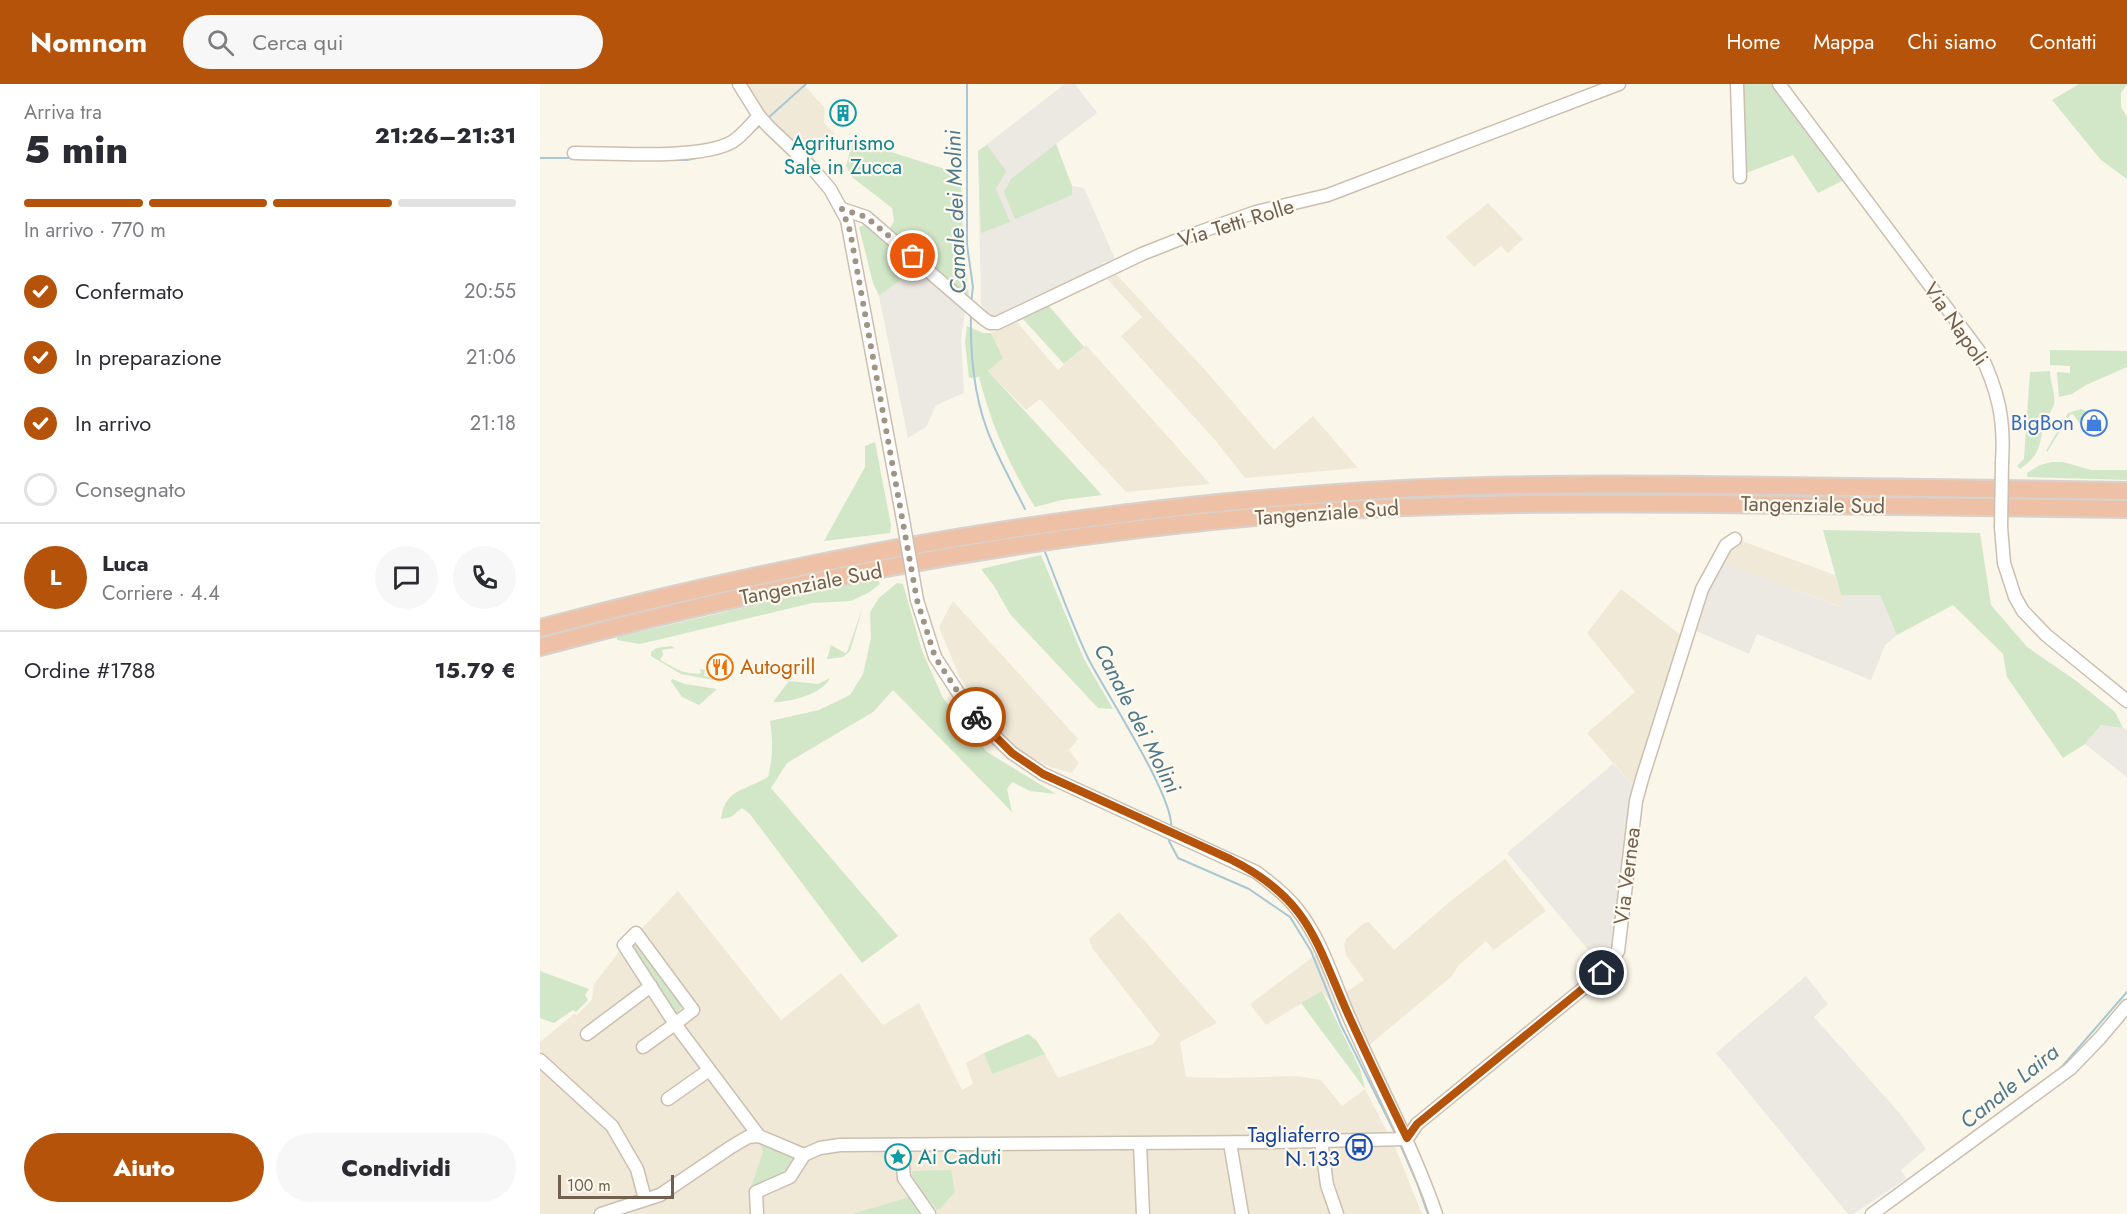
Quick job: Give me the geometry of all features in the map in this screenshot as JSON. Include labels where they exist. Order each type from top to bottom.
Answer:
[{"type":"highway","name":"Tangenziale Sud","points":[[540,628],[664,596],[915,544],[1118,514],[1280,497],[1463,486],[1564,484],[2127,491]]},
{"type":"highway","name":"Tangenziale Sud","points":[[540,647],[726,601],[918,562],[1062,539],[1262,517],[1332,511],[1564,503],[2127,509]]},
{"type":"street","points":[[740,84],[763,121],[813,169],[830,189],[842,209],[850,231],[917,600],[935,657],[978,719],[1012,753],[1043,774],[1256,872],[1277,888],[1297,909],[1326,960],[1347,1013],[1407,1138],[1436,1214]]},
{"type":"street","name":"Via Tetti Rolle","points":[[842,209],[866,217],[979,315],[990,323],[997,323],[1142,254],[1180,239],[1256,212],[1328,195],[1619,84]]},
{"type":"street","points":[[1737,84],[1740,177]]},
{"type":"street","name":"Via Napoli","points":[[1779,84],[1979,351],[1990,374],[1999,401],[2003,426],[2001,527],[2004,563],[2022,611],[2046,635],[2127,701]]},
{"type":"street","points":[[574,153],[706,151],[733,142],[763,121]]},
{"type":"street","name":"Via Vernea","points":[[1407,1138],[1417,1124],[1601,974],[1615,957],[1618,951],[1636,801],[1642,779],[1702,589],[1726,545],[1735,539]]},
{"type":"street","points":[[643,1047],[675,1024],[693,1010],[636,933],[624,945],[675,1024],[759,1136]]},
{"type":"street","points":[[587,1034],[651,986]]},
{"type":"street","points":[[1872,1214],[2070,1069],[2127,1006]]},
{"type":"street","points":[[540,1060],[612,1126],[637,1169],[645,1199]]},
{"type":"street","points":[[668,1100],[709,1070]]},
{"type":"street","points":[[601,1214],[660,1195],[675,1187],[731,1146],[748,1137],[759,1136],[804,1155]]},
{"type":"street","points":[[757,1214],[756,1192],[790,1178],[804,1155],[820,1148],[840,1145],[1230,1143],[1407,1138]]},
{"type":"street","points":[[1321,1141],[1327,1185],[1337,1214]]},
{"type":"street","points":[[1230,1143],[1242,1214]]},
{"type":"street","points":[[1140,1144],[1143,1214]]},
{"type":"street","points":[[901,1145],[904,1178],[929,1214]]},
{"type":"shaded area","points":[[744,84],[803,84],[825,108],[824,123],[835,134],[813,158],[780,131]]},
{"type":"shaded area","points":[[1065,84],[1075,84],[1097,113],[1056,144],[1072,186],[1084,188],[1115,259],[1102,263],[1104,268],[994,319],[981,305],[978,151]]},
{"type":"shaded area","points":[[1488,203],[1523,239],[1508,253],[1501,246],[1474,267],[1446,237]]},
{"type":"shaded area","points":[[917,268],[965,311],[961,339],[964,393],[936,405],[926,427],[908,438],[879,296]]},
{"type":"shaded area","points":[[1116,274],[1206,371],[1274,450],[1313,416],[1358,468],[1245,478],[1215,440],[1121,336],[1142,317],[1107,279]]},
{"type":"shaded area","points":[[1017,322],[1058,370],[1086,345],[1210,484],[1126,492],[1040,399],[1026,410],[988,371],[1003,358],[991,333]]},
{"type":"shaded area","points":[[1739,540],[1835,575],[1842,607],[1720,562],[1724,551]]},
{"type":"shaded area","points":[[1720,562],[1841,607],[1841,595],[1880,595],[1897,635],[1885,645],[1871,680],[1757,634],[1749,654],[1692,629]]},
{"type":"shaded area","points":[[1621,589],[1682,636],[1635,788],[1587,733],[1635,692],[1587,633]]},
{"type":"shaded area","points":[[953,601],[1078,739],[1069,750],[1079,763],[1072,773],[1050,767],[1018,751],[960,678],[939,627]]},
{"type":"shaded area","points":[[2101,725],[2123,728],[2127,731],[2127,777],[2085,744]]},
{"type":"shaded area","points":[[1613,764],[1635,788],[1614,950],[1601,965],[1507,853]]},
{"type":"shaded area","points":[[1505,859],[1546,911],[1494,950],[1486,941],[1459,965],[1451,977],[1367,1047],[1322,991],[1266,1025],[1250,1004],[1317,954],[1333,1001],[1364,980],[1346,955],[1344,944],[1346,939],[1364,923],[1369,922],[1394,950],[1452,900]]},
{"type":"shaded area","points":[[678,891],[781,1020],[841,973],[883,1025],[919,1003],[962,1090],[973,1084],[966,1063],[984,1053],[992,1073],[1045,1054],[1058,1078],[1153,1044],[1160,1035],[1092,948],[1089,939],[1119,912],[1217,1023],[1180,1042],[1186,1077],[1296,1076],[1321,1080],[1342,1106],[1365,1089],[1395,1147],[1422,1214],[540,1214],[540,1042],[574,1014],[577,1015],[592,1000],[594,984],[619,952]]},
{"type":"shaded area","points":[[1806,976],[1828,1004],[1814,1017],[1901,1115],[1926,1149],[1901,1170],[1906,1179],[1853,1214],[1848,1214],[1716,1053]]},
{"type":"green space","points":[[1741,84],[1773,84],[1844,180],[1818,193],[1793,155],[1744,174]]},
{"type":"green space","points":[[2079,84],[2127,84],[2121,93],[2121,107],[2127,117],[2127,179],[2101,160],[2052,100]]},
{"type":"green space","points":[[853,140],[961,174],[963,242],[969,296],[889,230],[894,221],[892,208],[852,177],[846,166]]},
{"type":"green space","points":[[1056,144],[1072,186],[1072,195],[1015,219],[1004,192],[1011,179]]},
{"type":"green space","points":[[987,145],[1006,171],[996,189],[1010,222],[981,233],[978,151]]},
{"type":"green space","points":[[867,224],[917,268],[879,296],[873,283],[859,227]]},
{"type":"green space","points":[[1049,306],[1084,347],[1064,364],[1023,319]]},
{"type":"green space","points":[[967,326],[983,333],[991,333],[1003,358],[988,371],[1102,495],[1062,500],[1035,507],[1002,444],[979,377],[969,378],[965,342]]},
{"type":"green space","points":[[2050,350],[2127,351],[2127,367],[2086,385],[2072,394],[2059,397],[2057,372],[2070,373],[2070,366],[2050,365]]},
{"type":"green space","points":[[2050,371],[2054,404],[2045,422],[2038,450],[2032,459],[2020,469],[2017,466],[2024,459],[2030,372]]},
{"type":"green space","points":[[2081,409],[2090,413],[2084,425],[2080,424],[2073,414],[2070,415],[2047,452],[2068,413]]},
{"type":"green space","points":[[875,442],[891,525],[890,533],[824,541],[865,467],[865,446]]},
{"type":"green space","points":[[2063,462],[2091,470],[2127,470],[2127,480],[2027,477],[2027,473],[2040,465]]},
{"type":"green space","points":[[1823,530],[1980,533],[1991,605],[2027,647],[2075,680],[2115,712],[2123,728],[2101,725],[2085,744],[2063,758],[2007,677],[2003,654],[1953,605],[1897,635],[1880,595],[1841,595]]},
{"type":"green space","points":[[1041,555],[1084,659],[1113,709],[1098,708],[1010,614],[981,569]]},
{"type":"green space","points":[[877,579],[880,584],[851,601],[812,603],[640,644],[617,640],[617,637]]},
{"type":"green space","points":[[897,583],[903,584],[922,651],[943,698],[987,752],[1056,794],[1030,791],[1012,782],[1007,789],[1012,812],[893,690],[873,712],[787,763],[771,788],[898,936],[862,963],[750,814],[742,808],[731,817],[721,819],[723,809],[731,796],[768,777],[772,749],[770,721],[819,710],[850,695],[863,674],[871,638],[870,612],[879,598]]},
{"type":"green space","points":[[863,607],[850,651],[843,657],[827,659],[831,645],[847,652]]},
{"type":"green space","points":[[671,646],[675,648],[662,650],[663,655],[660,660],[690,673],[701,673],[700,669],[705,670],[704,676],[719,679],[719,681],[681,674],[651,656],[651,652],[656,648]]},
{"type":"green space","points":[[830,678],[826,684],[813,693],[773,702],[789,681],[818,684]]},
{"type":"green space","points":[[672,679],[685,684],[717,689],[699,705],[682,697],[671,681]]},
{"type":"green space","points":[[639,939],[685,1002],[674,1017],[630,948]]},
{"type":"green space","points":[[540,971],[589,989],[585,995],[588,1000],[576,1012],[573,1010],[554,1023],[540,1018]]},
{"type":"green space","points":[[1322,991],[1360,1069],[1365,1089],[1301,1003]]},
{"type":"green space","points":[[1028,1034],[1036,1040],[1045,1054],[992,1074],[984,1053]]},
{"type":"green space","points":[[759,1141],[798,1158],[788,1175],[753,1190],[751,1187],[763,1152]]},
{"type":"green space","points":[[951,1170],[955,1192],[938,1211],[913,1181],[912,1171]]},
{"type":"green space","points":[[910,1197],[922,1214],[852,1214]]},
{"type":"waterway","points":[[768,118],[806,84]]},
{"type":"waterway","name":"Canale dei Molini","points":[[967,84],[967,245],[973,287],[971,303]]},
{"type":"waterway","points":[[748,136],[762,124]]},
{"type":"waterway","points":[[540,158],[574,158]]},
{"type":"waterway","points":[[664,160],[696,158]]},
{"type":"waterway","name":"Canale dei Molini","points":[[971,314],[971,346],[981,412],[996,451],[1025,509]]},
{"type":"waterway","name":"Canale dei Molini","points":[[1045,552],[1088,658],[1163,794],[1170,814],[1171,829]]},
{"type":"waterway","name":"Canale dei Molini","points":[[1170,838],[1169,841],[1178,858],[1249,889],[1290,917],[1311,951],[1341,1025],[1395,1133]]},
{"type":"waterway","name":"Canale Laira","points":[[2060,1069],[2127,992]]},
{"type":"waterway","name":"Canale dei Molini","points":[[1400,1144],[1428,1214]]},
{"type":"way so far","points":[[913,256],[866,217],[842,209],[850,231],[917,600],[935,657],[976,717]]},
{"type":"place","name":"Agriturismo Sale in Zucca","points":[[843,113]]},
{"type":"place","name":"BigBon","points":[[2094,423]]},
{"type":"place","name":"Autogrill","points":[[720,667]]},
{"type":"place","name":"Tagliaferro N.133","points":[[1359,1147]]},
{"type":"place","name":"Ai Caduti","points":[[898,1157]]},
{"type":"route","points":[[976,717],[1012,753],[1043,774],[1230,859],[1256,872],[1277,888],[1297,909],[1312,932],[1347,1013],[1407,1138],[1417,1124],[1602,973]]}]
